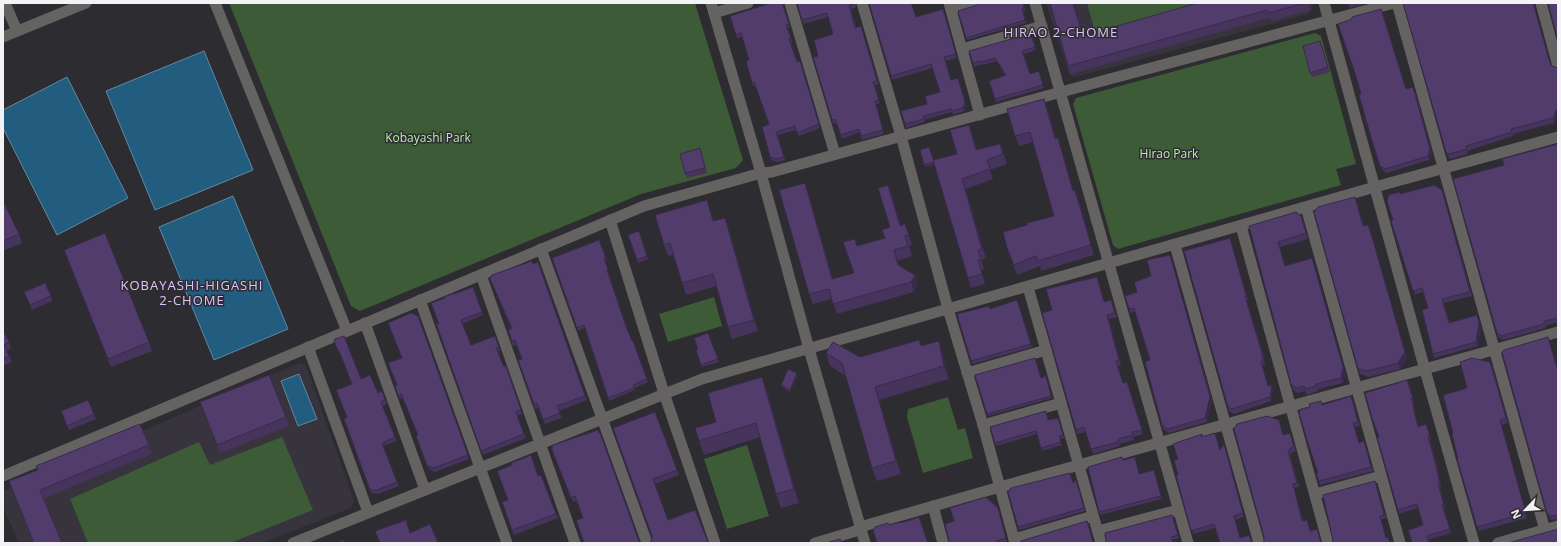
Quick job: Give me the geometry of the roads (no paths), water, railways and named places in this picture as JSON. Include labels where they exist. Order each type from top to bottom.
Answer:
[{"type":"street","points":[[5,3],[17,31]]},
{"type":"street","points":[[3,37],[86,3]]},
{"type":"street","points":[[215,3],[347,331]]},
{"type":"street","points":[[748,3],[712,8],[761,173],[809,349],[865,543]]},
{"type":"street","points":[[790,3],[835,154]]},
{"type":"street","points":[[862,3],[901,136],[948,309],[983,425],[1014,541],[1093,516]]},
{"type":"street","points":[[973,3],[950,6],[980,114]]},
{"type":"street","points":[[1035,3],[1188,543]]},
{"type":"street","points":[[1324,3],[1474,543]]},
{"type":"street","points":[[3,476],[644,206],[1061,92],[1396,3],[1444,168],[1545,530]]},
{"type":"street","points":[[1541,3],[1558,66]]},
{"type":"street","points":[[962,49],[1042,26]]},
{"type":"street","points":[[293,543],[702,379],[1375,187],[1558,138]]},
{"type":"street","points":[[1306,207],[1400,543]]},
{"type":"street","points":[[610,220],[664,393],[715,543]]},
{"type":"street","points":[[1241,226],[1328,543]]},
{"type":"street","points":[[1175,245],[1259,543]]},
{"type":"street","points":[[541,249],[647,543]]},
{"type":"street","points":[[481,275],[575,543]]},
{"type":"street","points":[[1028,287],[1101,543]]},
{"type":"street","points":[[420,300],[507,543]]},
{"type":"street","points":[[365,323],[424,490]]},
{"type":"street","points":[[815,543],[856,531],[860,527],[1000,486],[1425,370],[1558,332]]},
{"type":"street","points":[[308,348],[368,512]]},
{"type":"street","points":[[967,373],[1046,350]]},
{"type":"street","points":[[983,425],[1061,403]]},
{"type":"street","points":[[1315,494],[1381,476]]},
{"type":"street","points":[[933,506],[943,543]]},
{"type":"street","points":[[1098,530],[1178,510]]},
{"type":"street","points":[[1498,543],[1558,526]]},
{"type":"water","points":[[204,51],[253,170],[155,210],[106,91]]},
{"type":"water","points":[[67,77],[128,198],[57,235],[3,128],[3,110]]},
{"type":"water","points":[[233,196],[288,329],[214,360],[159,227]]},
{"type":"water","points":[[299,374],[317,419],[298,426],[281,381]]},
{"type":"district","name":"HIRAO 2-CHOME","points":[[1061,32]]},
{"type":"district","name":"KOBAYASHI-HIGASHI 2-CHOME","points":[[192,292]]},
{"type":"park label","name":"Kobayashi Park","points":[[428,137]]},
{"type":"park label","name":"Hirao Park","points":[[1169,153]]}]
